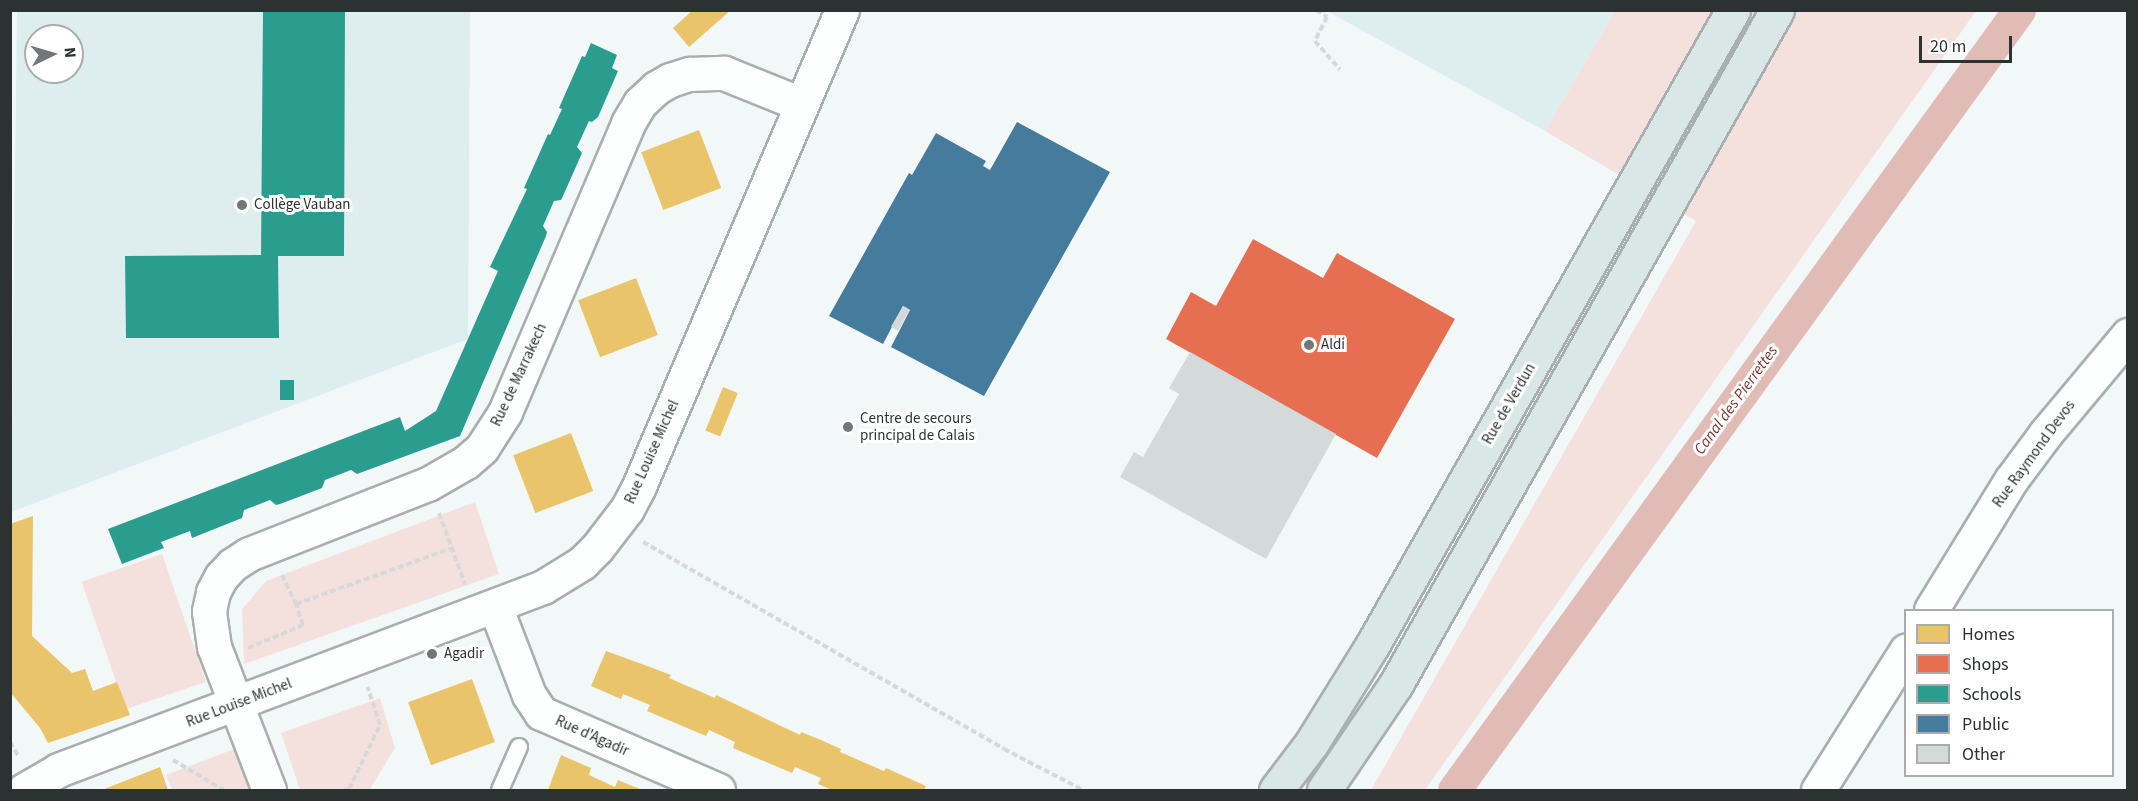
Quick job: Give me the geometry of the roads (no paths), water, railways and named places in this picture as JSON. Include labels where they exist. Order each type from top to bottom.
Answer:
[{"type":"main road","name":"Rue de Verdun","points":[[1276,790],[1311,744],[1373,644],[1733,10]]},
{"type":"main road","points":[[1324,790],[1396,684],[1777,10]]},
{"type":"street","name":"Rue Louise Michel","points":[[24,790],[58,770],[543,587],[582,563],[613,530],[639,486],[842,10]]},
{"type":"street","name":"Rue de Marrakech","points":[[236,704],[210,628],[209,611],[213,592],[232,565],[267,545],[428,484],[466,462],[482,448],[505,412],[628,123],[640,103],[670,80],[707,71],[724,73],[801,104]]},
{"type":"street","name":"Rue Raymond Devos","points":[[1931,609],[2012,480],[2046,433],[2127,335]]},
{"type":"street","name":"Rue d'Agadir","points":[[486,610],[529,695],[541,713],[718,790]]},
{"type":"street","points":[[1818,790],[1904,653]]},
{"type":"street","points":[[236,704],[269,790]]},
{"type":"street","name":"Rue Louise Michel","points":[[10,772],[58,770]]},
{"type":"lane","points":[[500,790],[519,747]]},
{"type":"waterway","name":"Canal des Pierrettes","points":[[1454,790],[2019,10]]},
{"type":"place","name":"Collège Vauban","points":[[242,205]]},
{"type":"place","name":"Aldi","points":[[1309,345]]},
{"type":"place","name":"Centre de secours principal de Calais","points":[[848,427]]},
{"type":"place","name":"Agadir","points":[[432,654]]}]
